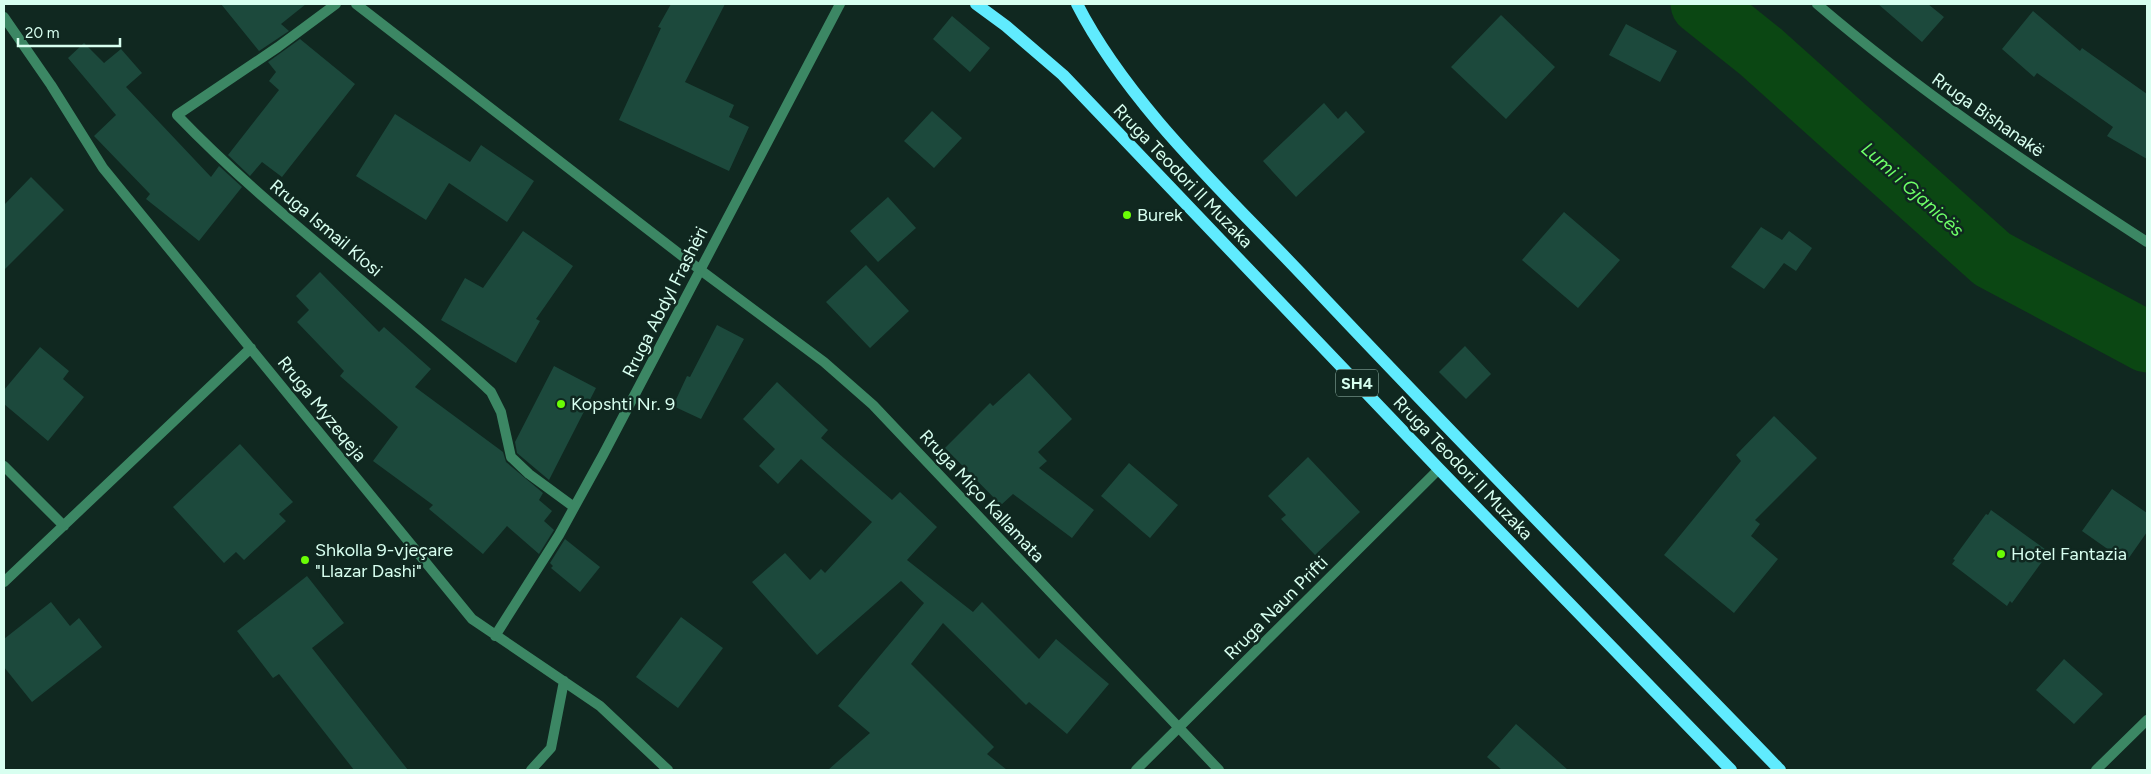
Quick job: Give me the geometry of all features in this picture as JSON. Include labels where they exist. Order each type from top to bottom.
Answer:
[{"type":"main road","name":"Rruga Teodori II Muzaka","points":[[976,4],[1006,26],[1063,75],[1439,469],[1731,770]]},
{"type":"main road","name":"Rruga Teodori II Muzaka","points":[[1077,4],[1116,65],[1176,141],[1371,348],[1780,770]]},
{"type":"street","name":"Rruga Ismail Klosi","points":[[336,4],[177,115],[264,199],[391,303],[491,392],[501,412],[511,457],[529,474],[574,507]]},
{"type":"street","name":"Rruga Miço Kallamata","points":[[356,4],[699,269],[824,362],[873,404],[1220,770]]},
{"type":"street","name":"Rruga Abdyl Frashëri","points":[[495,636],[574,507],[633,399],[699,269],[840,4]]},
{"type":"street","name":"Rruga Bishanakë","points":[[1817,4],[1867,46],[1950,109],[2039,171],[2147,242]]},
{"type":"street","name":"Rruga Myzeqeja","points":[[4,17],[103,168],[472,619],[600,706],[668,770]]},
{"type":"street","points":[[4,582],[251,348]]},
{"type":"street","points":[[4,466],[64,526]]},
{"type":"street","name":"Rruga Naun Prifti","points":[[1136,770],[1439,469]]},
{"type":"street","points":[[532,770],[551,748],[564,681]]},
{"type":"street","points":[[2096,770],[2147,720]]},
{"type":"building","points":[[221,4],[306,4],[281,24],[289,31],[259,51]]},
{"type":"building","points":[[671,4],[725,4],[685,82],[734,105],[729,117],[749,127],[729,171],[619,120],[661,28],[658,27]]},
{"type":"building","points":[[1878,4],[1928,4],[1944,17],[1922,42]]},
{"type":"building","points":[[2033,11],[2080,51],[2082,48],[2147,94],[2147,159],[2107,136],[2113,127],[2037,73],[2034,77],[2002,49]]},
{"type":"building","points":[[1501,15],[1555,67],[1506,119],[1451,67]]},
{"type":"building","points":[[952,16],[990,48],[970,72],[933,39]]},
{"type":"building","points":[[1626,24],[1677,51],[1660,82],[1609,55]]},
{"type":"building","points":[[300,39],[355,84],[282,177],[262,162],[250,176],[228,155],[279,90],[269,81],[276,72],[268,62]]},
{"type":"building","points":[[84,43],[104,63],[121,49],[142,73],[126,87],[211,177],[219,166],[242,187],[199,241],[146,199],[150,194],[94,136],[116,115],[68,58]]},
{"type":"building","points":[[1324,103],[1338,119],[1346,111],[1365,132],[1296,197],[1263,161]]},
{"type":"building","points":[[932,111],[962,138],[934,168],[904,141]]},
{"type":"building","points":[[395,114],[470,162],[481,145],[534,181],[507,222],[449,183],[426,220],[356,176]]},
{"type":"building","points":[[31,177],[64,210],[4,270],[4,205]]},
{"type":"building","points":[[888,197],[916,228],[878,262],[850,231]]},
{"type":"building","points":[[1564,212],[1620,260],[1578,308],[1522,260]]},
{"type":"building","points":[[1761,227],[1782,240],[1789,231],[1812,248],[1796,271],[1784,263],[1764,289],[1731,267]]},
{"type":"building","points":[[523,231],[573,266],[536,319],[540,321],[516,363],[441,320],[465,278],[483,288]]},
{"type":"building","points":[[866,265],[909,311],[870,348],[826,302]]},
{"type":"building","points":[[320,272],[379,332],[384,327],[431,369],[415,387],[503,452],[506,462],[543,493],[539,500],[552,511],[544,521],[554,530],[539,554],[507,526],[483,554],[429,509],[433,505],[373,461],[398,427],[340,376],[344,371],[297,322],[309,310],[296,296]]},
{"type":"building","points":[[717,325],[744,339],[701,419],[673,406],[687,376],[690,377]]},
{"type":"building","points":[[1465,346],[1491,374],[1466,399],[1439,372]]},
{"type":"building","points":[[40,347],[69,371],[63,379],[84,397],[48,441],[4,404],[4,390]]},
{"type":"building","name":"Kopshti Nr. 9","points":[[554,366],[596,388],[549,480],[517,453],[515,442]]},
{"type":"building","points":[[1029,373],[1072,419],[1038,452],[1047,461],[1039,468],[1094,510],[1072,538],[1013,494],[1001,505],[945,448],[990,403],[993,406]]},
{"type":"building","points":[[777,382],[828,430],[821,438],[892,500],[900,492],[937,527],[907,560],[973,612],[982,602],[1039,659],[1056,639],[1109,684],[1067,734],[1029,702],[1026,705],[943,623],[911,664],[994,747],[987,754],[1007,770],[828,770],[870,733],[838,706],[924,603],[901,581],[817,655],[752,582],[785,553],[810,580],[821,569],[825,573],[872,522],[801,459],[778,484],[759,466],[775,449],[743,419]]},
{"type":"building","points":[[1774,416],[1817,458],[1755,520],[1760,524],[1751,536],[1778,559],[1734,613],[1664,555],[1741,461],[1736,455]]},
{"type":"building","points":[[240,444],[293,502],[279,514],[286,521],[244,560],[236,552],[224,563],[173,507]]},
{"type":"building","points":[[1308,457],[1360,512],[1315,555],[1281,519],[1286,515],[1268,496]]},
{"type":"building","points":[[1129,463],[1178,505],[1150,538],[1101,496]]},
{"type":"building","points":[[2112,489],[2147,513],[2147,532],[2126,562],[2082,531]]},
{"type":"building","name":"Hotel Fantazia","points":[[1991,510],[2049,552],[2012,603],[2010,601],[2007,606],[1952,564],[1955,560],[1953,559]]},
{"type":"building","points":[[565,539],[600,567],[580,592],[551,568],[553,566],[550,563]]},
{"type":"building","points":[[307,576],[344,623],[312,648],[408,770],[354,770],[279,674],[273,678],[237,631]]},
{"type":"building","points":[[51,602],[70,626],[79,618],[102,647],[32,702],[4,667],[4,639]]},
{"type":"building","points":[[681,617],[723,648],[678,708],[636,677]]},
{"type":"building","points":[[2064,659],[2103,694],[2074,724],[2036,690]]},
{"type":"building","points":[[1516,724],[1568,770],[1502,770],[1487,757]]},
{"type":"waterway","name":"Lumi i Gjanicës","points":[[1701,4],[1761,52],[1992,259],[2147,342]]},
{"type":"place","name":"Burek","points":[[1127,215]]},
{"type":"place","name":"Kopshti Nr. 9","points":[[561,404]]},
{"type":"place","name":"Hotel Fantazia","points":[[2001,554]]},
{"type":"place","name":"Shkolla 9-vjeçare \"Llazar Dashi\"","points":[[305,560]]}]
